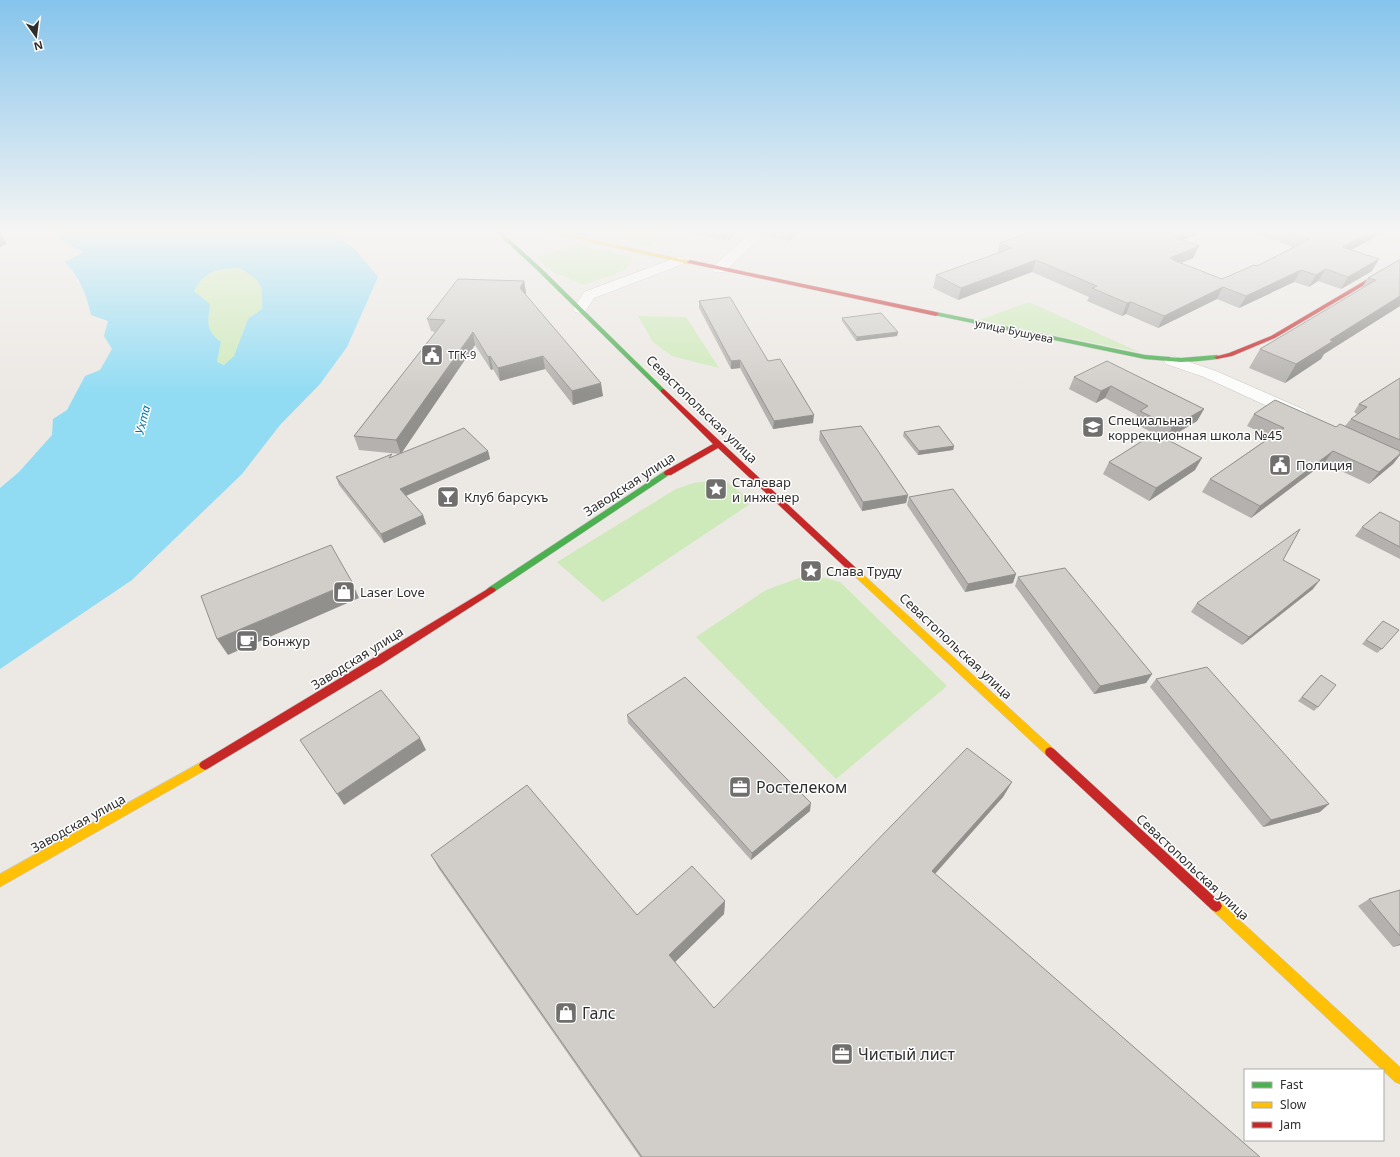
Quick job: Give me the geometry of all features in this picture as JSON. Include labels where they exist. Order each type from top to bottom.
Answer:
[{"type":"street","name":"Севастопольская улица","points":[[555,285],[719,444],[1400,1077]]},
{"type":"street","points":[[580,309],[589,295],[615,285]]},
{"type":"street","name":"улица Бушуева","points":[[796,285],[1121,353],[1172,361],[1210,374],[1316,422]]},
{"type":"street","points":[[1172,361],[1198,361],[1230,355],[1273,337],[1361,285]]},
{"type":"street","name":"Заводская улица","points":[[0,881],[101,826],[254,738],[502,583],[649,484],[719,444]]},
{"type":"green space","points":[[197,285],[259,285],[261,288],[262,309],[248,319],[234,356],[225,365],[217,362],[221,342],[212,334],[210,330],[208,321],[210,304],[194,291]]},
{"type":"green space","points":[[1029,302],[1139,352],[979,320]]},
{"type":"green space","points":[[638,316],[686,317],[719,368],[672,356],[653,342]]},
{"type":"green space","points":[[712,481],[728,483],[753,502],[603,602],[557,562],[676,489],[694,483]]},
{"type":"green space","points":[[799,578],[825,578],[840,582],[947,686],[836,779],[696,637],[766,590]]},
{"type":"water","name":"Ухта","points":[[197,285],[194,291],[210,304],[208,321],[210,330],[212,334],[221,342],[217,362],[224,365],[234,356],[248,319],[262,309],[262,293],[259,285],[374,285],[347,347],[320,384],[280,425],[242,474],[132,580],[0,669],[0,488],[19,472],[52,435],[53,419],[67,410],[85,376],[100,370],[112,349],[104,336],[108,321],[91,315],[82,286]]},
{"type":"building","points":[[453,285],[522,285],[520,288],[601,383],[572,391],[543,356],[498,368],[490,356],[488,357],[473,332],[396,440],[354,436],[445,320],[427,319]]},
{"type":"building","points":[[955,285],[969,285],[961,288]]},
{"type":"building","points":[[1095,285],[1269,285],[1246,296],[1223,287],[1164,316],[1131,302],[1127,303],[1092,288],[1097,286]]},
{"type":"building","points":[[1368,285],[1400,285],[1400,296],[1330,340],[1333,341],[1296,364],[1260,349]]},
{"type":"building","points":[[730,297],[768,361],[780,359],[814,415],[774,421],[740,360],[731,361],[699,301]]},
{"type":"building","points":[[881,313],[898,332],[857,337],[842,318]]},
{"type":"building","points":[[1107,361],[1204,409],[1172,427],[1140,411],[1148,406],[1111,386],[1101,391],[1074,377]]},
{"type":"building","points":[[1400,378],[1400,440],[1351,419],[1367,407],[1359,404]]},
{"type":"building","name":"Полиция","points":[[1275,400],[1336,427],[1340,424],[1400,451],[1400,454],[1379,472],[1333,451],[1260,506],[1210,479],[1284,428],[1254,414]]},
{"type":"building","points":[[861,426],[908,495],[863,502],[820,431]]},
{"type":"building","points":[[939,426],[954,446],[919,451],[904,432]]},
{"type":"building","points":[[464,428],[488,451],[400,489],[423,515],[381,534],[336,477],[392,454],[389,458]]},
{"type":"building","points":[[1155,433],[1202,458],[1156,488],[1109,462]]},
{"type":"building","points":[[953,489],[1016,574],[968,584],[909,497]]},
{"type":"building","points":[[1380,512],[1400,522],[1400,547],[1362,527]]},
{"type":"building","points":[[1300,529],[1283,560],[1320,580],[1249,637],[1197,603]]},
{"type":"building","points":[[331,545],[352,582],[217,639],[201,596]]},
{"type":"building","points":[[1065,568],[1152,674],[1100,686],[1018,577]]},
{"type":"building","points":[[1383,621],[1399,630],[1382,649],[1366,640]]},
{"type":"building","points":[[1207,667],[1329,804],[1271,820],[1156,679]]},
{"type":"building","points":[[1321,675],[1336,685],[1318,707],[1302,697]]},
{"type":"building","points":[[685,677],[811,803],[752,853],[627,715]]},
{"type":"building","points":[[381,690],[420,738],[337,794],[300,740]]},
{"type":"building","points":[[967,748],[1012,782],[932,871],[1260,1157],[642,1157],[431,855],[527,785],[637,915],[692,866],[725,901],[669,955],[714,1008]]},
{"type":"building","points":[[1400,890],[1400,936],[1369,899]]},
{"type":"traffic: fast","points":[[555,285],[663,391]]},
{"type":"traffic: fast","points":[[936,314],[1109,351],[1145,357],[1181,360],[1217,357]]},
{"type":"traffic: fast","points":[[491,590],[668,473]]},
{"type":"traffic: slow","points":[[852,569],[1050,752]]},
{"type":"traffic: slow","points":[[0,881],[205,765]]},
{"type":"traffic: slow","points":[[1216,906],[1400,1077]]},
{"type":"traffic: jam","points":[[799,285],[936,314]]},
{"type":"traffic: jam","points":[[1217,357],[1230,355],[1273,337],[1361,285]]},
{"type":"traffic: jam","points":[[663,391],[852,569]]},
{"type":"traffic: jam","points":[[668,473],[719,444]]},
{"type":"traffic: jam","points":[[205,765],[378,661],[491,590]]},
{"type":"traffic: jam","points":[[1050,752],[1216,906]]},
{"type":"place","name":"ТГК-9","points":[[432,355]]},
{"type":"place","name":"Специальная коррекционная школа №45","points":[[1093,427]]},
{"type":"place","name":"Полиция","points":[[1280,465]]},
{"type":"place","name":"Сталевар и инженер","points":[[716,489]]},
{"type":"place","name":"Клуб барсукъ","points":[[448,497]]},
{"type":"place","name":"Слава Труду","points":[[811,571]]},
{"type":"place","name":"Laser Love","points":[[344,592]]},
{"type":"place","name":"Бонжур","points":[[247,641]]},
{"type":"place","name":"Ростелеком","points":[[740,787]]},
{"type":"place","name":"Галс","points":[[566,1013]]},
{"type":"place","name":"Чистый лист","points":[[842,1054]]}]
